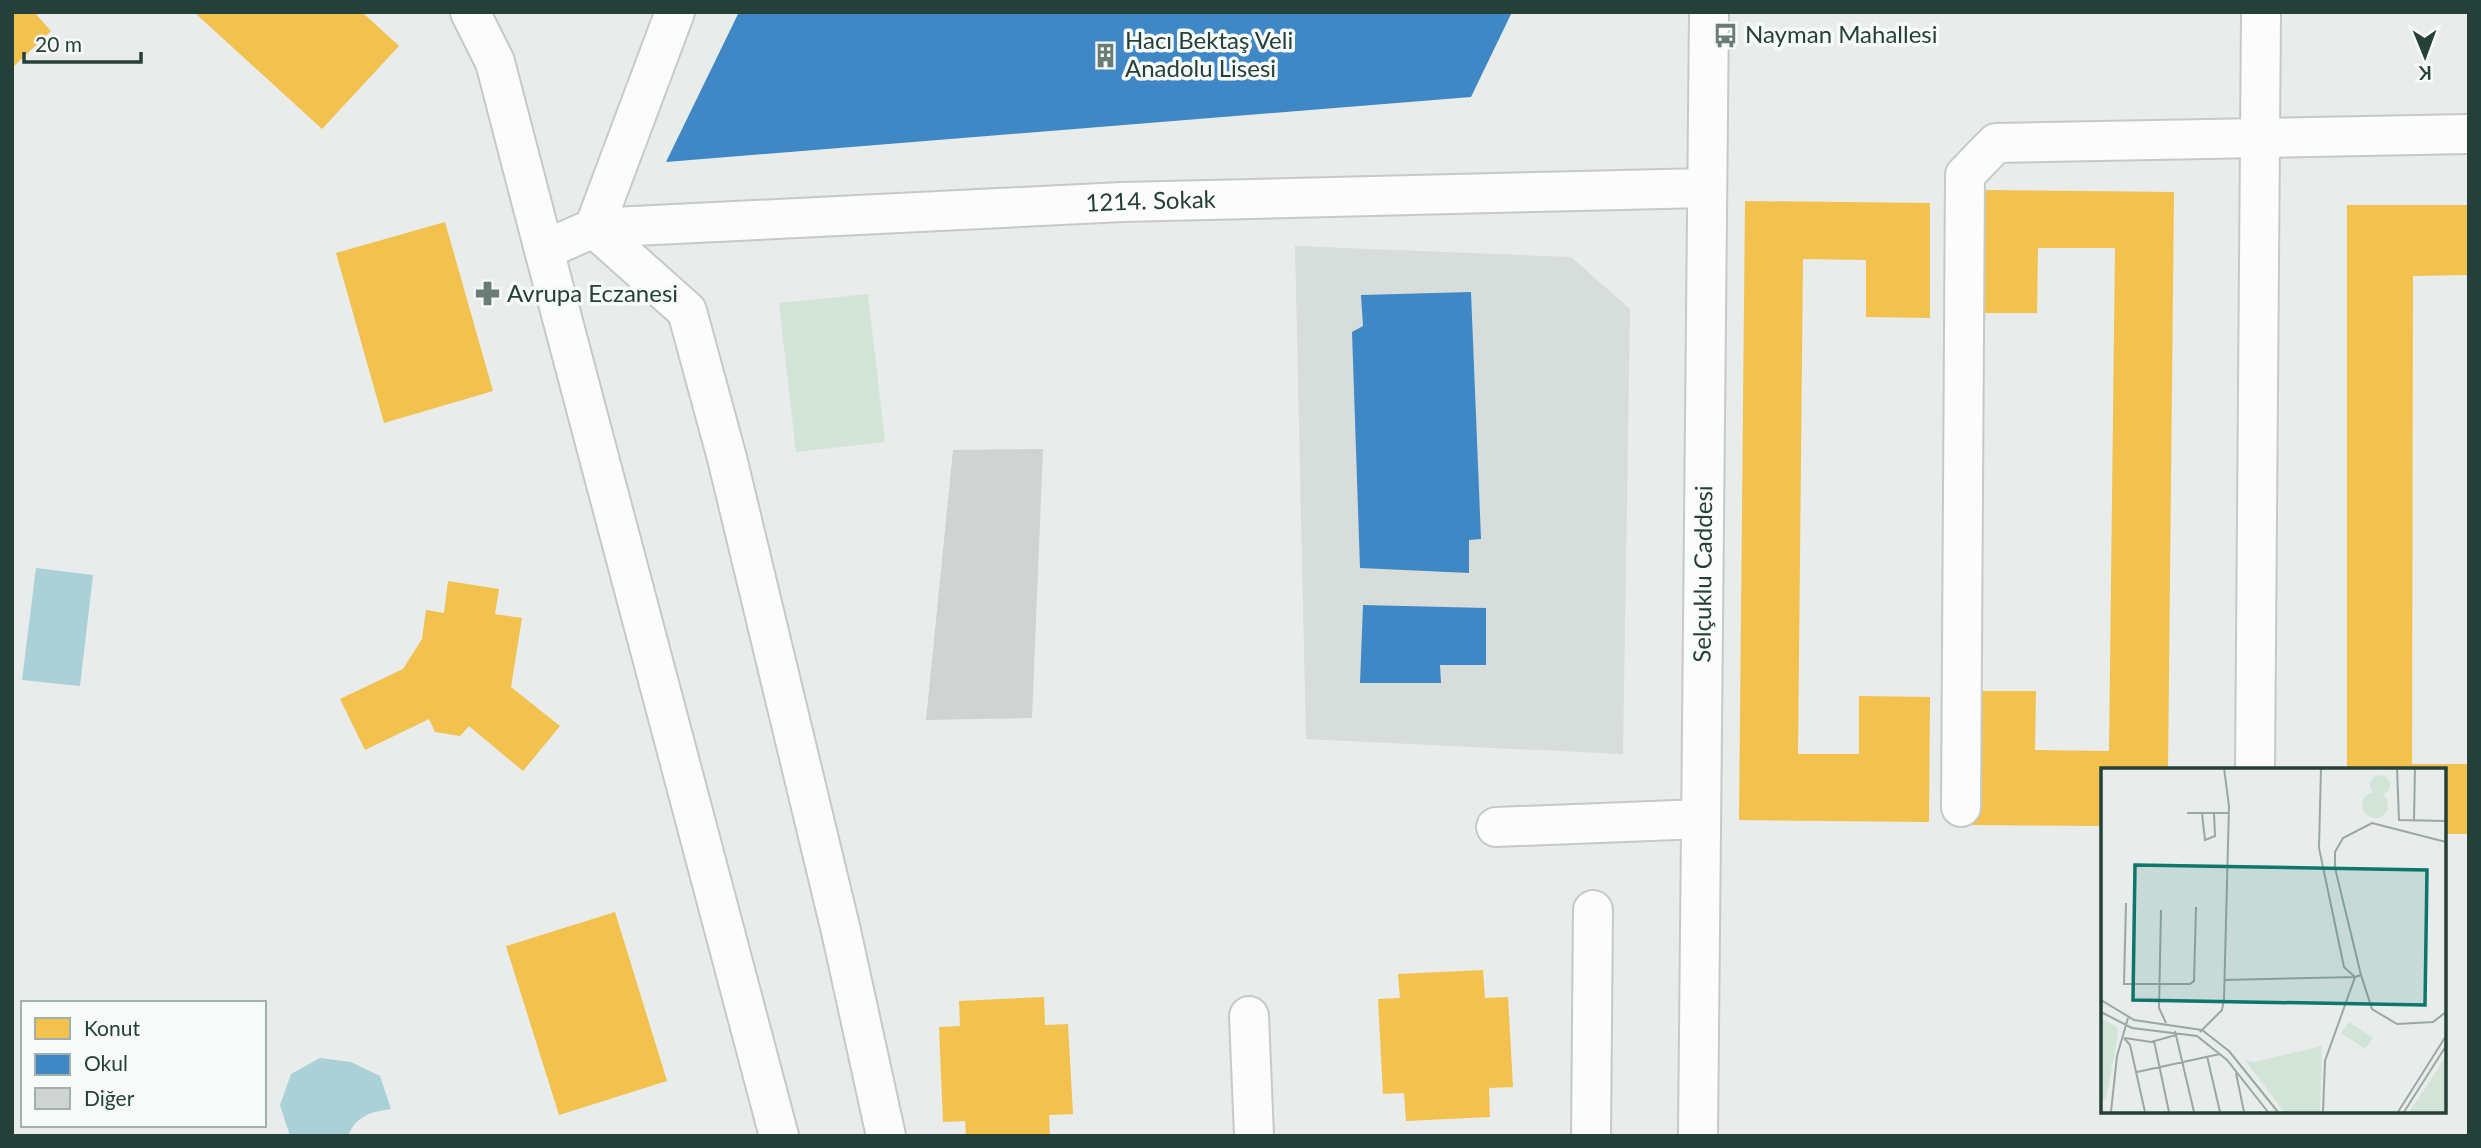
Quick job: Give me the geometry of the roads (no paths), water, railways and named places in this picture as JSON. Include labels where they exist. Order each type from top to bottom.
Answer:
[{"type":"street","points":[[470,12],[495,62],[779,1136]]},
{"type":"street","points":[[544,250],[594,228],[675,12]]},
{"type":"street","name":"Selçuklu Caddesi","points":[[1698,1136],[1709,12]]},
{"type":"street","points":[[2255,768],[2261,12]]},
{"type":"street","points":[[1961,807],[1965,175],[1996,143],[2469,134]]},
{"type":"street","name":"1214. Sokak","points":[[594,228],[1122,202],[1706,188]]},
{"type":"street","points":[[594,228],[687,311],[727,458],[841,931],[886,1136]]},
{"type":"street","points":[[1496,827],[1701,819]]},
{"type":"street","points":[[1591,1136],[1594,910]]},
{"type":"street","points":[[1250,1016],[1254,1136]]},
{"type":"water","points":[[36,568],[93,575],[80,686],[22,680]]},
{"type":"water","points":[[320,1058],[351,1062],[380,1076],[391,1109],[360,1119],[348,1136],[290,1136],[280,1105],[291,1074]]},
{"type":"place","name":"Nayman Mahallesi","points":[[1725,35]]},
{"type":"place","name":"Hacı Bektaş Veli Anadolu Lisesi","points":[[1105,55]]},
{"type":"place","name":"Avrupa Eczanesi","points":[[487,294]]}]
